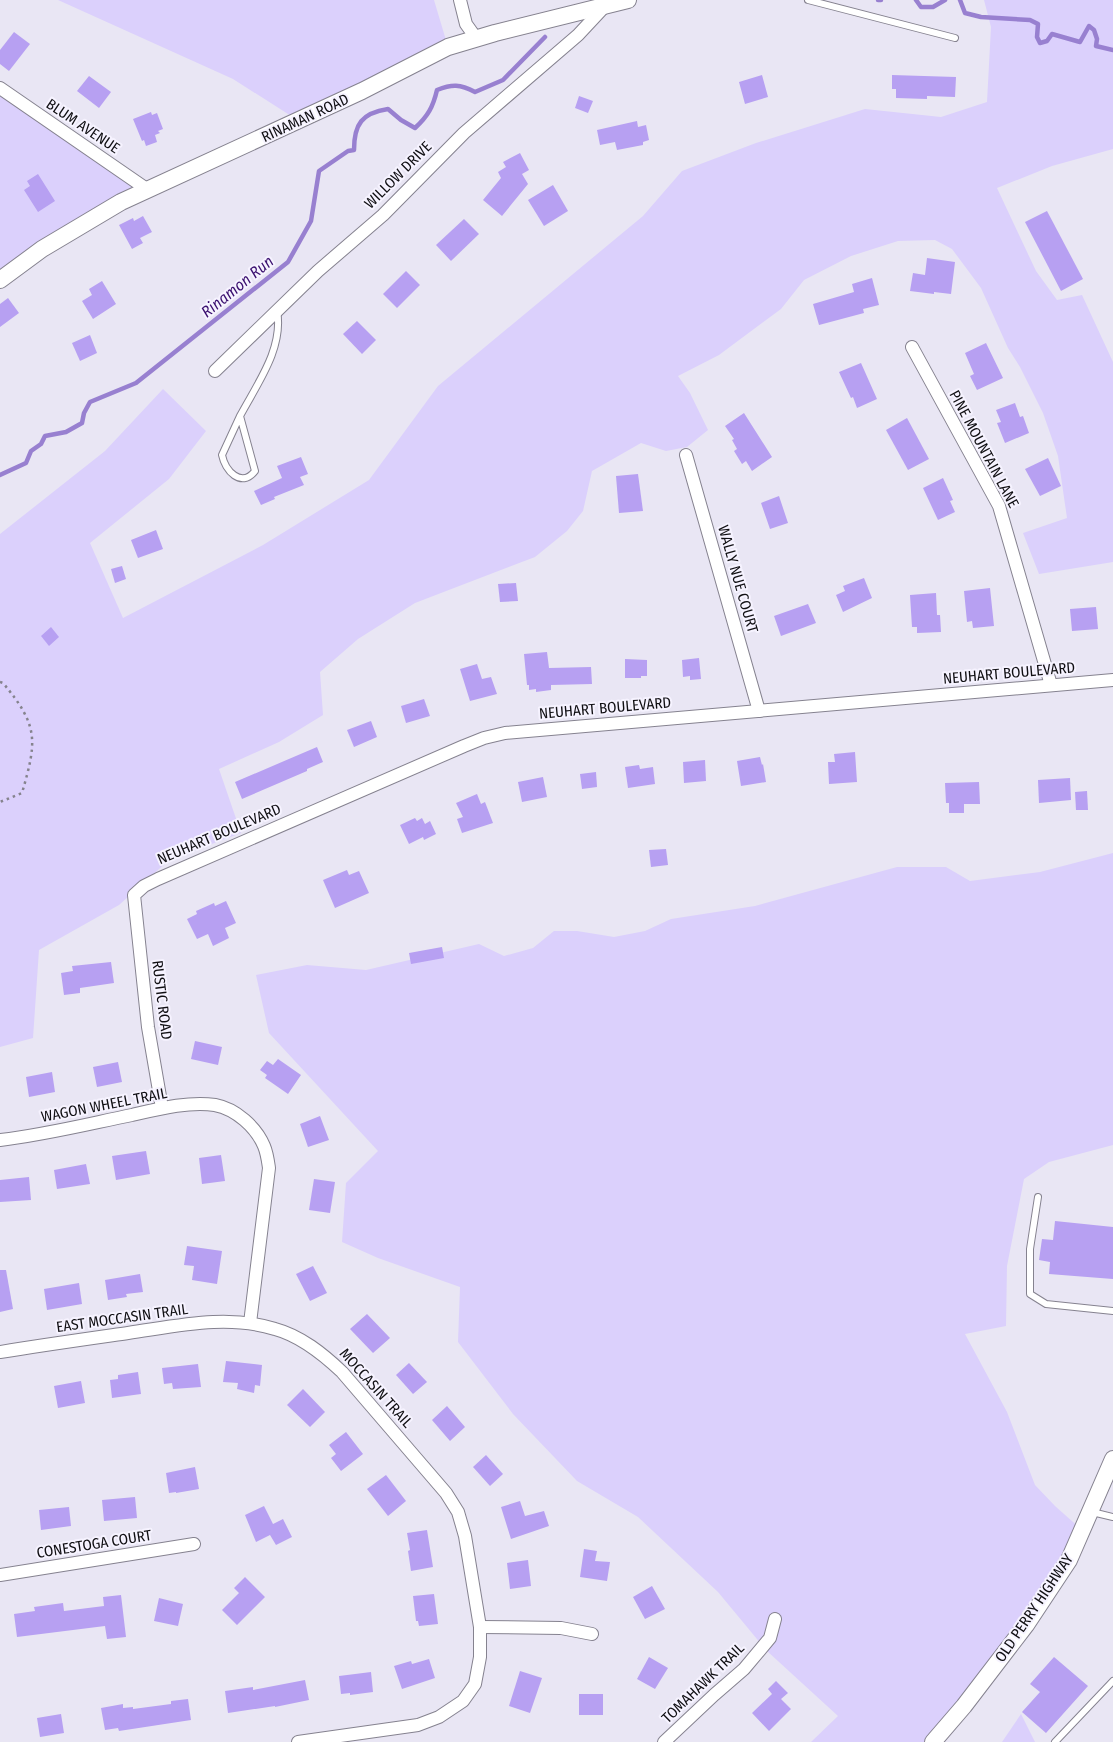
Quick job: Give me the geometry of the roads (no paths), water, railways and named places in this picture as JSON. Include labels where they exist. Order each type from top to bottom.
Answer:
[{"type":"street","points":[[460,0],[466,24],[476,38]]},
{"type":"street","name":"RINAMAN ROAD","points":[[0,280],[42,249],[121,202],[362,91],[448,47],[476,38],[628,0]]},
{"type":"street","name":"WILLOW DRIVE","points":[[215,371],[318,271],[383,214],[464,133],[578,35],[606,5]]},
{"type":"street","name":"BLUM AVENUE","points":[[0,88],[148,190]]},
{"type":"street","name":"PINE MOUNTAIN LANE","points":[[912,348],[999,506],[1051,685]]},
{"type":"street","name":"WALLY NUE COURT","points":[[686,455],[758,711]]},
{"type":"street","name":"NEUHART BOULEVARD","points":[[134,895],[144,886],[158,879],[484,738],[505,733],[1113,680]]},
{"type":"street","name":"RUSTIC ROAD","points":[[134,895],[148,1028],[162,1108]]},
{"type":"street","name":"WAGON WHEEL TRAIL","points":[[0,1140],[25,1137],[162,1108],[191,1105],[216,1106],[233,1112],[247,1122],[263,1144],[269,1168],[250,1323]]},
{"type":"street","name":"EAST MOCCASIN TRAIL","points":[[0,1352],[206,1322],[250,1323]]},
{"type":"street","name":"MOCCASIN TRAIL","points":[[250,1323],[277,1329],[302,1341],[325,1356],[342,1372],[446,1493],[458,1512],[465,1536],[480,1626],[480,1657],[475,1684],[463,1701],[439,1717],[418,1725],[298,1742]]},
{"type":"street","name":"OLD PERRY HIGHWAY","points":[[933,1742],[964,1706],[1026,1625],[1069,1560],[1113,1460]]},
{"type":"street","name":"CONESTOGA COURT","points":[[0,1575],[194,1544]]},
{"type":"street","name":"TOMAHAWK TRAIL","points":[[664,1742],[744,1669],[770,1638],[775,1619]]},
{"type":"street","points":[[480,1626],[561,1628],[592,1634]]},
{"type":"lane","points":[[808,0],[955,38]]},
{"type":"lane","points":[[240,416],[255,472],[246,478],[238,477],[231,473],[226,467],[222,454],[240,416],[274,348],[279,322],[277,311]]},
{"type":"lane","points":[[1038,1197],[1030,1249],[1030,1294],[1046,1304],[1113,1311]]},
{"type":"lane","points":[[1090,1511],[1113,1517]]},
{"type":"lane","points":[[1055,1742],[1113,1681]]},
{"type":"waterway","points":[[916,0],[921,7],[933,7],[945,0]]},
{"type":"waterway","points":[[960,0],[965,13],[981,17],[1030,20],[1038,24],[1037,37],[1040,43],[1047,41],[1052,34],[1080,42],[1089,26],[1094,30],[1097,39],[1096,46],[1113,50]]},
{"type":"waterway","name":"Rinamon Run","points":[[0,475],[26,463],[31,451],[41,444],[45,436],[66,432],[82,423],[84,413],[90,402],[136,383],[288,262],[311,221],[319,171],[348,151],[354,150],[354,141],[361,121],[372,113],[388,109],[401,120],[415,128],[429,111],[437,90],[456,86],[465,87],[475,92],[503,80],[545,37]]}]
